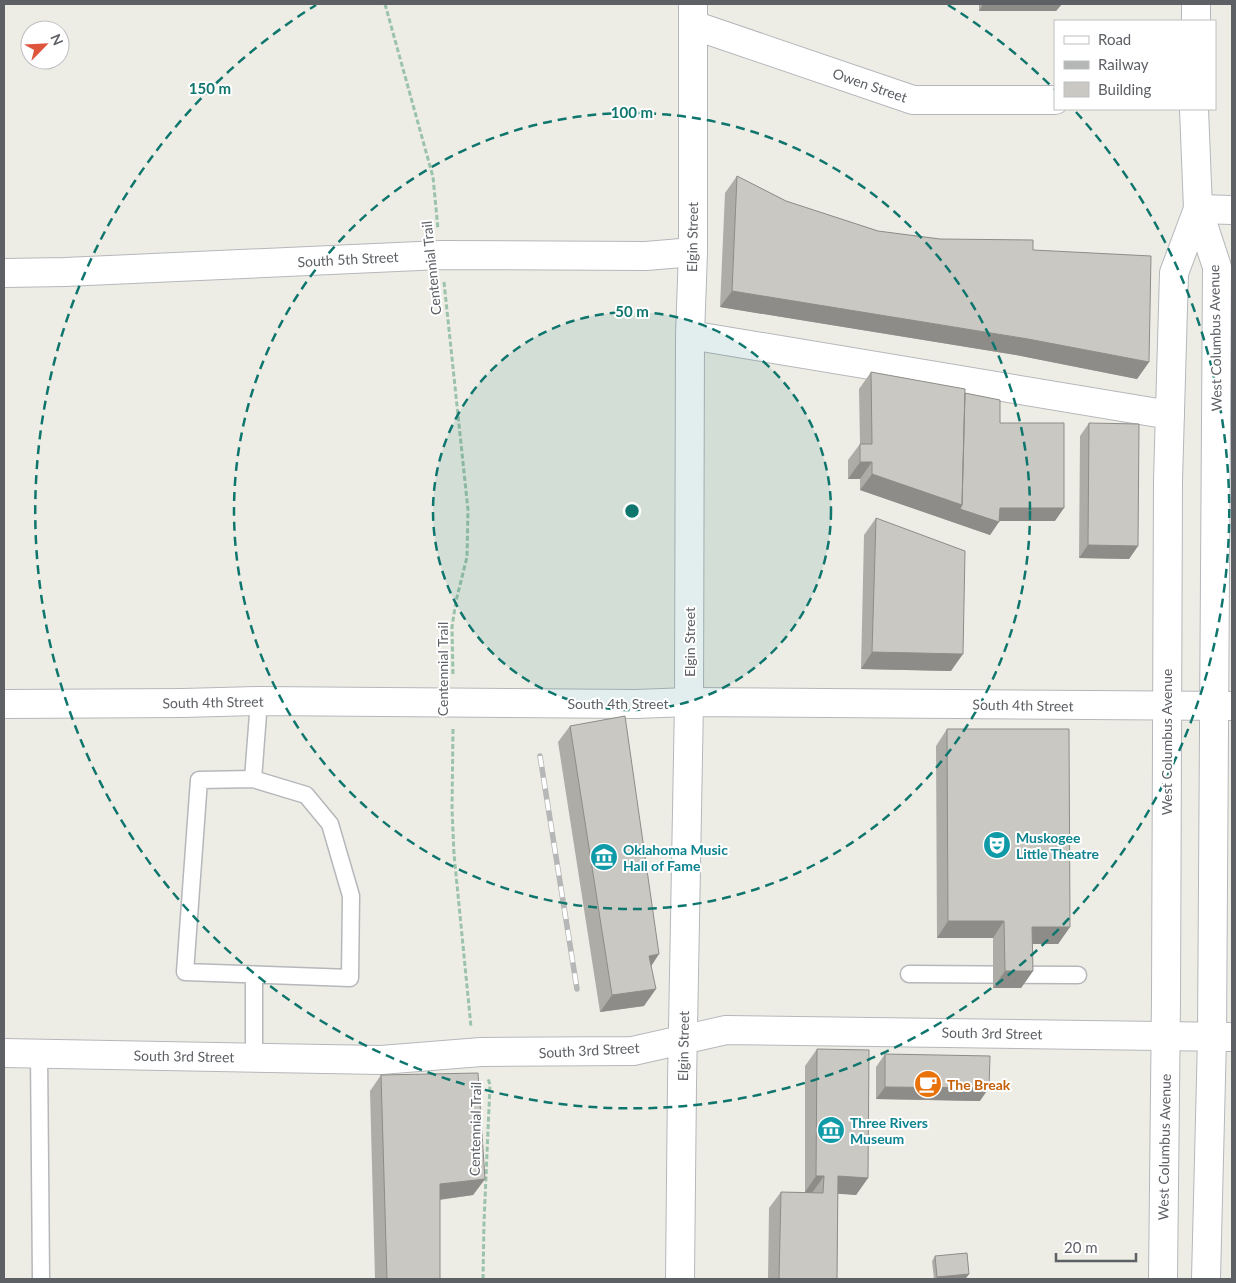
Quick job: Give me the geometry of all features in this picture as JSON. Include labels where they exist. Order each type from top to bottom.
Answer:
[{"type":"street","points":[[1196,4],[1196,20]]},
{"type":"street","name":"Owen Street","points":[[693,14],[914,100],[1054,100]]},
{"type":"street","name":"Elgin Street","points":[[680,1279],[689,702],[693,14]]},
{"type":"street","name":"West Columbus Avenue","points":[[1194,110],[1198,209],[1218,267],[1224,706],[1222,1038],[1206,1279]]},
{"type":"street","points":[[1198,209],[1232,210]]},
{"type":"street","name":"West Columbus Avenue","points":[[1163,1279],[1168,490],[1174,273],[1198,209]]},
{"type":"street","name":"South 5th Street","points":[[4,273],[441,255],[646,256],[693,252]]},
{"type":"street","points":[[690,335],[1170,415]]},
{"type":"street","name":"South 4th Street","points":[[4,704],[259,701],[1224,706]]},
{"type":"street","name":"South 3rd Street","points":[[4,1053],[381,1060],[481,1052],[632,1051],[726,1030],[1078,1034],[1222,1038]]},
{"type":"lane","points":[[253,780],[259,701]]},
{"type":"lane","points":[[198,780],[253,780],[306,795],[330,824],[351,896],[350,978],[185,972],[198,780]]},
{"type":"lane","points":[[909,974],[1078,975]]},
{"type":"lane","points":[[254,975],[254,1058]]},
{"type":"lane","points":[[39,1053],[41,1279]]},
{"type":"path","name":"Centennial Trail","points":[[385,4],[433,177],[468,510],[467,557],[456,601],[452,627],[454,702],[452,809],[454,854],[472,1031],[481,1052],[490,1085],[483,1279]]},
{"type":"building","points":[[737,176],[786,201],[878,231],[940,239],[1033,240],[1033,250],[1151,256],[1149,362],[1028,339],[732,291]]},
{"type":"building","points":[[871,372],[965,389],[962,505],[872,474],[872,462],[860,462],[860,444],[872,444]]},
{"type":"building","points":[[965,393],[1000,400],[1000,423],[1064,423],[1064,508],[1000,508],[999,522],[960,509],[962,505]]},
{"type":"building","points":[[1089,423],[1139,424],[1138,546],[1088,545]]},
{"type":"building","points":[[876,518],[965,551],[963,654],[872,652]]},
{"type":"building","name":"Oklahoma Music Hall of Fame","points":[[625,716],[659,954],[649,956],[656,989],[612,995],[570,726]]},
{"type":"building","name":"Muskogee Little Theatre","points":[[947,729],[1069,729],[1070,927],[1032,927],[1033,971],[1005,971],[1004,921],[948,921]]},
{"type":"building","name":"Three Rivers Museum","points":[[817,1049],[869,1050],[868,1178],[838,1176],[837,1279],[779,1279],[781,1192],[823,1193],[824,1176],[816,1176]]},
{"type":"building","points":[[885,1054],[990,1056],[989,1088],[885,1087]]},
{"type":"building","points":[[478,1073],[485,1179],[440,1184],[440,1279],[387,1279],[381,1075]]},
{"type":"building","points":[[967,1253],[969,1274],[937,1277],[935,1256]]},
{"type":"railway","points":[[540,756],[577,989]]},
{"type":"place","name":"Muskogee Little Theatre","points":[[997,845]]},
{"type":"place","name":"Oklahoma Music Hall of Fame","points":[[604,857]]},
{"type":"place","name":"The Break","points":[[928,1084]]},
{"type":"place","name":"Three Rivers Museum","points":[[831,1130]]}]
